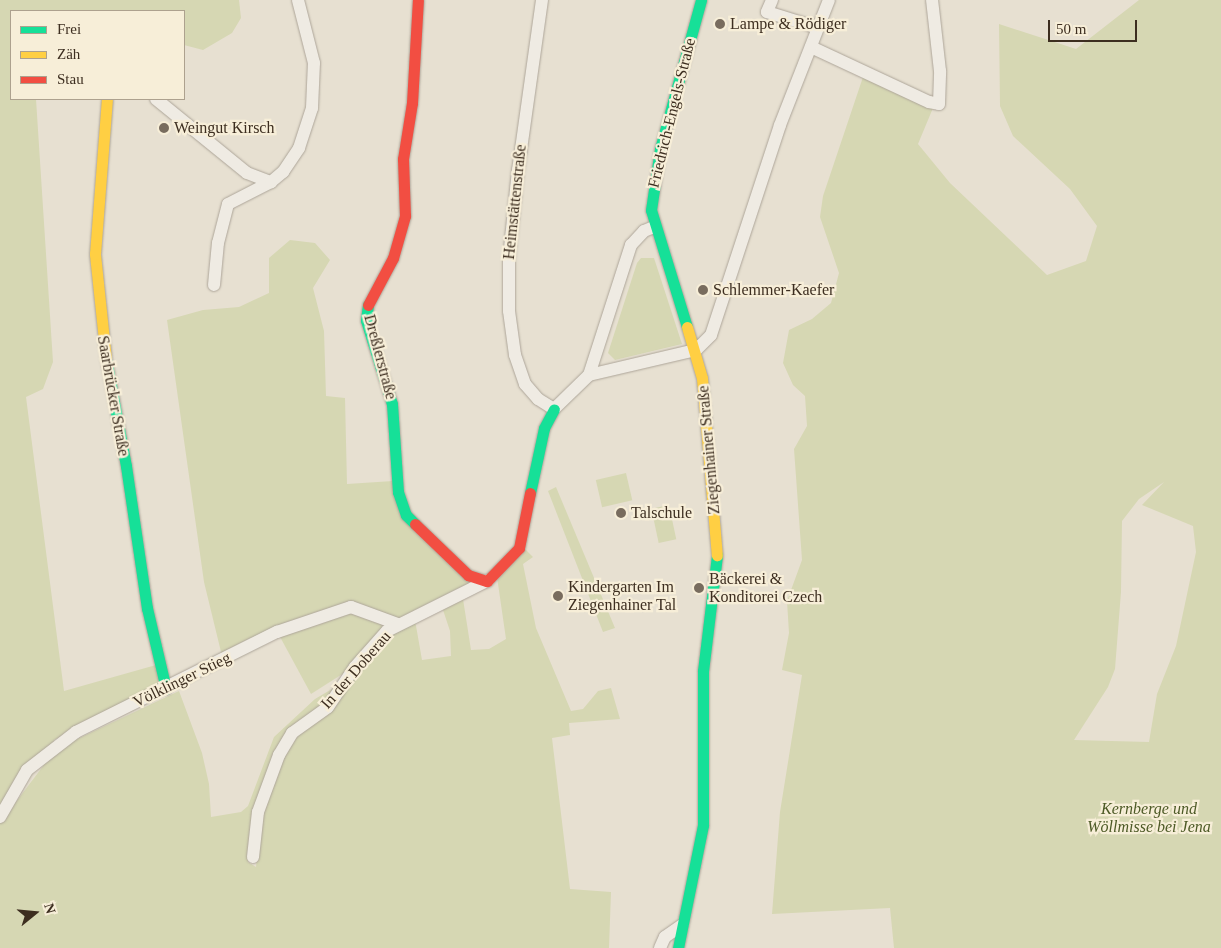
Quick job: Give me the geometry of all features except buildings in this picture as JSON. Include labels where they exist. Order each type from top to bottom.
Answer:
[{"type":"street","points":[[214,285],[218,243],[228,204],[271,182],[283,172],[299,148],[312,108],[314,64],[298,0]]},
{"type":"street","name":"Dreßlerstraße","points":[[418,0],[412,104],[404,159],[405,216],[392,258],[369,298],[366,320],[392,404],[398,492],[406,515],[468,575],[487,581]]},
{"type":"street","name":"Heimstättenstraße","points":[[542,0],[526,97],[509,267],[508,311],[515,355],[525,384],[538,399],[554,409]]},
{"type":"street","name":"Friedrich-Engels-Straße","points":[[696,350],[654,227],[651,202],[660,150],[701,0]]},
{"type":"street","points":[[589,375],[696,350],[711,335],[780,125],[829,0]]},
{"type":"street","points":[[810,47],[929,102],[939,104],[940,71],[932,0]]},
{"type":"street","points":[[770,6],[818,28]]},
{"type":"street","name":"Saarbrücker Straße","points":[[107,100],[95,254],[101,335],[126,466],[147,608],[166,689]]},
{"type":"street","points":[[157,100],[247,173],[271,182]]},
{"type":"street","points":[[554,409],[589,375],[631,245],[644,231],[654,227]]},
{"type":"street","name":"Ziegenhainer Straße","points":[[678,948],[695,879],[704,816],[702,671],[716,567],[710,450],[702,378],[696,350]]},
{"type":"street","name":"In der Doberau","points":[[253,857],[258,812],[279,755],[292,733],[328,707],[355,667],[387,632],[398,624],[462,596],[487,581],[519,548],[544,428],[554,409]]},
{"type":"street","name":"Völklinger Stieg","points":[[0,817],[27,770],[53,748],[101,718],[166,689],[277,632],[337,610],[362,609],[398,624]]},
{"type":"street","points":[[660,948],[666,937],[682,926]]},
{"type":"green space","points":[[0,0],[239,0],[241,18],[232,33],[203,50],[185,45],[185,10],[10,10],[10,100],[36,100],[53,362],[43,389],[26,397],[64,691],[156,665],[159,684],[54,740],[53,748],[27,770],[0,817]]},
{"type":"green space","name":"Kernberge und Wöllmisse bei Jena","points":[[1139,0],[1221,0],[1221,948],[894,948],[890,908],[772,914],[780,812],[802,675],[782,670],[789,633],[787,601],[802,560],[794,449],[807,426],[805,396],[793,385],[783,363],[789,330],[812,319],[831,303],[839,273],[820,217],[823,196],[863,77],[933,108],[918,144],[950,183],[1047,275],[1086,261],[1097,226],[1070,189],[1013,136],[1000,106],[999,24],[1076,49]],"holes":[[[1164,482],[1142,505],[1193,526],[1196,552],[1176,646],[1157,694],[1149,742],[1074,740],[1108,687],[1115,669],[1121,592],[1122,521],[1139,499]]]},
{"type":"green space","points":[[290,240],[315,243],[330,260],[313,288],[324,331],[326,396],[345,398],[347,484],[393,481],[395,495],[472,582],[399,619],[363,605],[222,656],[204,582],[167,320],[203,310],[239,307],[269,293],[269,258]]},
{"type":"green space","points":[[641,258],[654,258],[682,344],[615,360],[608,353],[637,263]]},
{"type":"green space","points":[[626,473],[632,500],[602,507],[596,480]]},
{"type":"green space","points":[[556,487],[615,628],[603,632],[548,491]]},
{"type":"green space","points":[[669,505],[676,539],[659,543],[651,509]]},
{"type":"green space","points":[[523,547],[533,557],[523,564],[536,628],[571,711],[583,709],[598,691],[611,688],[620,719],[569,723],[570,735],[552,738],[570,889],[611,892],[609,948],[0,948],[0,823],[56,749],[179,691],[202,753],[209,784],[211,817],[241,812],[248,806],[274,737],[315,699],[337,686],[332,697],[291,729],[280,745],[253,827],[248,862],[256,867],[261,815],[274,773],[284,749],[296,734],[325,714],[355,671],[389,635],[400,627],[415,620],[422,660],[451,656],[450,631],[442,607],[463,599],[471,650],[489,649],[506,639],[497,577],[512,564]]},
{"type":"green space","points":[[351,610],[374,618],[385,628],[344,673],[311,694],[279,635]]},
{"type":"traffic: fast","points":[[687,327],[651,210],[660,149],[701,0]]},
{"type":"traffic: fast","points":[[368,305],[366,320],[392,404],[398,492],[406,515],[415,524]]},
{"type":"traffic: fast","points":[[106,359],[126,466],[147,608],[166,689]]},
{"type":"traffic: fast","points":[[530,493],[544,428],[554,409]]},
{"type":"traffic: fast","points":[[678,948],[703,825],[703,671],[717,555]]},
{"type":"traffic: slow","points":[[106,359],[95,254],[107,100]]},
{"type":"traffic: slow","points":[[687,327],[702,378],[717,555]]},
{"type":"traffic: jam","points":[[368,305],[393,258],[405,216],[403,159],[412,103],[418,0]]},
{"type":"traffic: jam","points":[[415,524],[468,575],[487,581],[519,548],[530,493]]},
{"type":"place","name":"Lampe & Rödiger","points":[[720,24]]},
{"type":"place","name":"Weingut Kirsch","points":[[164,128]]},
{"type":"place","name":"Schlemmer-Kaefer","points":[[703,290]]},
{"type":"place","name":"Talschule","points":[[621,513]]},
{"type":"place","name":"Bäckerei & Konditorei Czech","points":[[699,588]]},
{"type":"place","name":"Kindergarten Im Ziegenhainer Tal","points":[[558,596]]}]
